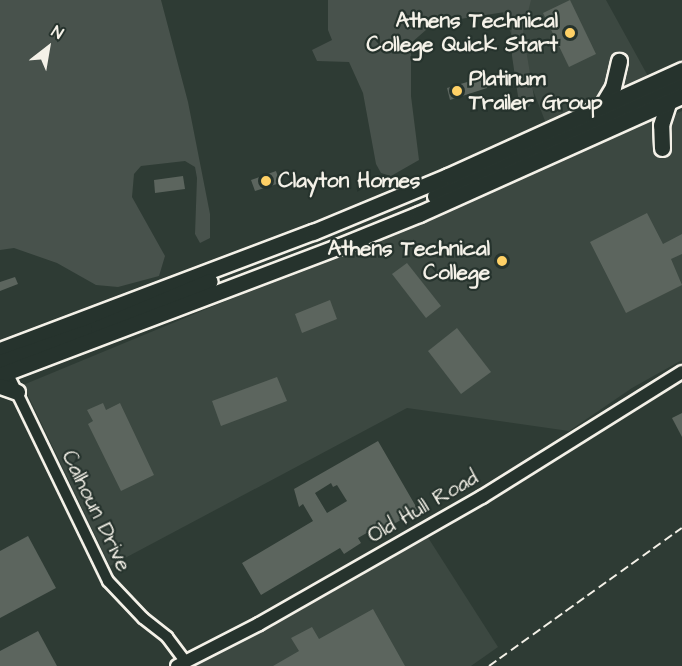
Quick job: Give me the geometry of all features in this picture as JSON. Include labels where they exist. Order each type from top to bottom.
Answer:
[{"type":"highway","points":[[600,108],[613,87],[619,61]]},
{"type":"highway","points":[[1,367],[165,302],[227,274],[253,255],[448,176],[682,70]]},
{"type":"highway","points":[[385,228],[402,213],[474,177],[682,84]]},
{"type":"highway","points":[[1,367],[385,228],[675,99]]},
{"type":"highway","points":[[662,148],[661,121],[675,99]]},
{"type":"highway","points":[[1,367],[17,392]]},
{"type":"main road","name":"Old Hull Road","points":[[181,664],[259,624],[482,497],[682,372]]},
{"type":"street","name":"Calhoun Drive","points":[[17,392],[108,581],[143,618],[167,637],[181,664]]},
{"type":"shaded area","points":[[0,0],[161,0],[188,102],[210,214],[210,238],[200,243],[195,234],[197,178],[195,167],[185,161],[141,166],[134,174],[132,197],[165,256],[159,276],[118,287],[96,285],[57,263],[14,248],[0,250]]},
{"type":"shaded area","points":[[328,0],[531,0],[523,32],[534,97],[529,107],[519,103],[512,56],[511,11],[434,23],[411,43],[411,96],[419,160],[391,176],[381,173],[376,164],[363,93],[349,62],[317,61],[312,50],[332,40],[328,30]]},
{"type":"shaded area","name":"Athens Technical College","points":[[505,0],[606,0],[670,116],[682,111],[682,360],[632,388],[569,431],[407,408],[110,566],[23,385],[561,162],[499,3]]},
{"type":"shaded area","points":[[427,536],[498,647],[471,666],[195,666]]},
{"type":"building","name":"Athens Technical College Quick Start","points":[[570,0],[596,54],[569,67],[543,13]]},
{"type":"building","points":[[484,77],[487,88],[450,100],[447,88]]},
{"type":"building","name":"Clayton Homes","points":[[276,171],[280,183],[255,191],[251,180]]},
{"type":"building","points":[[183,176],[185,189],[155,193],[154,180]]},
{"type":"building","points":[[647,213],[663,244],[682,234],[682,254],[671,259],[682,285],[626,313],[590,242]]},
{"type":"building","points":[[407,263],[441,306],[426,318],[392,274]]},
{"type":"building","points":[[15,277],[18,284],[0,291],[0,282]]},
{"type":"building","points":[[330,300],[337,319],[302,333],[295,314]]},
{"type":"building","points":[[457,328],[491,372],[461,394],[428,351]]},
{"type":"building","points":[[277,377],[287,401],[221,426],[212,401]]},
{"type":"building","points":[[103,403],[106,410],[120,403],[154,475],[121,491],[88,424],[93,421],[87,410]]},
{"type":"building","points":[[682,413],[682,437],[672,418]]},
{"type":"building","points":[[378,441],[418,510],[380,532],[377,527],[358,538],[361,543],[344,554],[340,548],[261,595],[242,563],[313,521],[303,504],[299,507],[294,489]],"holes":[[[331,483],[333,487],[337,485],[347,501],[327,513],[315,493]]]},
{"type":"building","points":[[28,536],[56,588],[0,618],[0,551]]},
{"type":"building","points":[[373,609],[405,666],[273,666],[299,651],[291,638],[312,627],[319,639]]},
{"type":"building","points":[[38,631],[57,666],[0,666],[0,651]]},
{"type":"railway","points":[[489,666],[682,528]]},
{"type":"place","name":"Athens Technical College Quick Start","points":[[570,33]]},
{"type":"place","name":"Platinum Trailer Group","points":[[457,91]]},
{"type":"place","name":"Clayton Homes","points":[[266,181]]},
{"type":"place","name":"Athens Technical College","points":[[502,261]]}]
